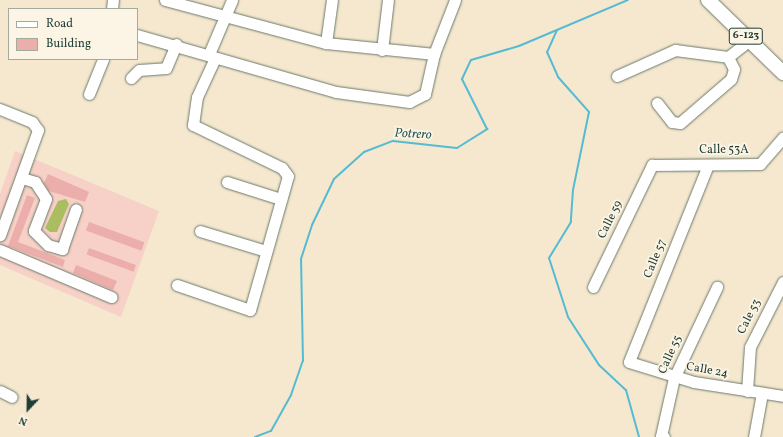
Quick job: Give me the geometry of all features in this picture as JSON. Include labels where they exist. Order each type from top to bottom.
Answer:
[{"type":"main road","name":"6-123","points":[[708,0],[783,73]]},
{"type":"street","points":[[165,0],[326,43],[382,50],[434,54]]},
{"type":"street","points":[[177,285],[250,310],[281,199],[286,171],[240,145],[200,130],[191,121],[197,97],[232,0]]},
{"type":"street","points":[[326,43],[332,0]]},
{"type":"street","points":[[382,50],[388,0]]},
{"type":"street","points":[[138,35],[176,44],[336,92],[405,102],[425,94],[434,54],[456,0]]},
{"type":"street","points":[[617,76],[674,50],[728,57],[750,40]]},
{"type":"street","points":[[131,78],[139,70],[166,68],[176,44]]},
{"type":"street","points":[[657,103],[672,122],[680,123],[731,79],[734,69],[728,57]]},
{"type":"street","points":[[89,94],[103,60]]},
{"type":"street","points":[[0,109],[32,122],[38,130],[22,178],[0,235]]},
{"type":"street","name":"Calle 53A","points":[[652,165],[760,164],[783,138]]},
{"type":"street","name":"Calle 57","points":[[629,362],[708,164]]},
{"type":"street","name":"Calle 59","points":[[594,286],[652,165]]},
{"type":"street","points":[[22,178],[35,182],[46,199],[34,231],[48,245],[62,249],[76,208]]},
{"type":"street","points":[[227,182],[281,199]]},
{"type":"street","points":[[200,231],[266,251]]},
{"type":"street","points":[[0,250],[111,297]]},
{"type":"street","name":"Cale 53","points":[[748,391],[750,347],[783,282]]},
{"type":"street","name":"Calle 55","points":[[663,437],[674,378],[717,287]]},
{"type":"street","name":"Calle 24","points":[[629,362],[674,378],[783,396]]},
{"type":"street","points":[[0,390],[12,397]]},
{"type":"street","points":[[754,437],[762,392]]},
{"type":"shaded area","points":[[15,151],[159,211],[121,317],[0,265],[0,194]]},
{"type":"green space","points":[[66,199],[69,204],[57,232],[50,232],[45,228],[58,201]]},
{"type":"building","points":[[48,174],[89,192],[85,202],[49,191],[44,183]]},
{"type":"building","points":[[27,195],[35,198],[18,242],[65,260],[63,267],[8,246]]},
{"type":"building","points":[[89,222],[144,242],[141,251],[86,230]]},
{"type":"building","points":[[89,248],[136,265],[134,272],[87,255]]},
{"type":"building","points":[[76,265],[117,281],[113,290],[73,273]]},
{"type":"waterway","name":"Potrero","points":[[255,437],[271,431],[291,395],[303,361],[301,259],[312,225],[334,179],[364,152],[393,141],[457,148],[487,129],[462,79],[471,60],[519,46],[628,0]]},
{"type":"waterway","points":[[557,30],[547,52],[558,77],[589,112],[573,190],[571,222],[549,258],[568,317],[599,365],[626,390],[639,437]]}]
